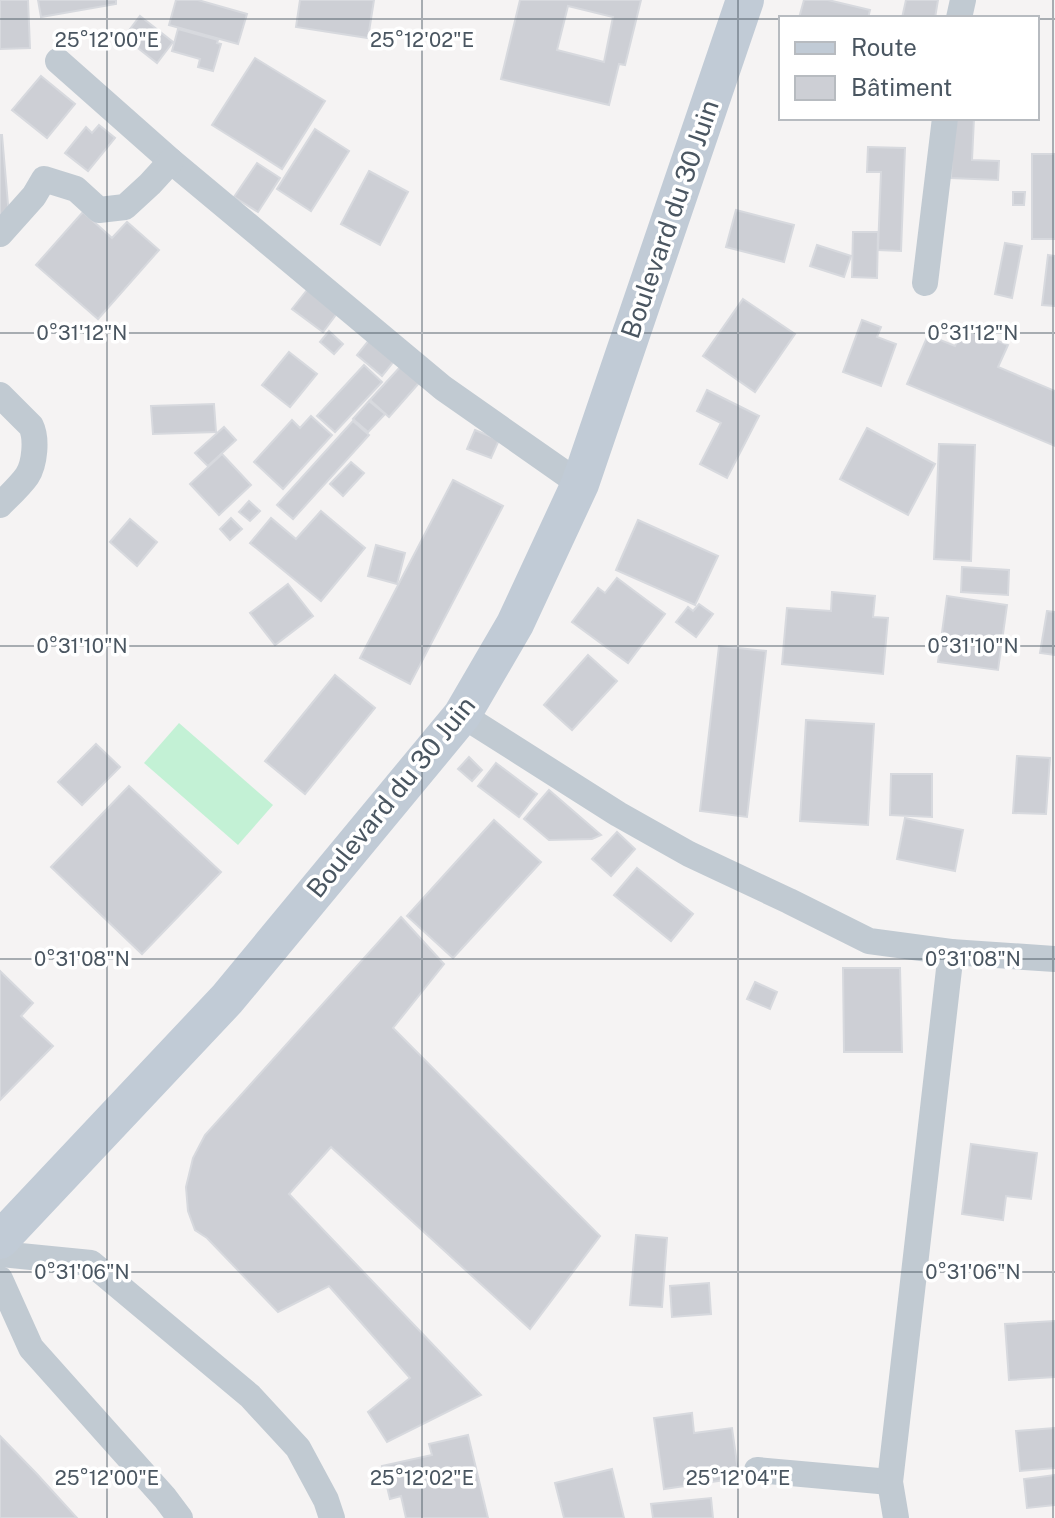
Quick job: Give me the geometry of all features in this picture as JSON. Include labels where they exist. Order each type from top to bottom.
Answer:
[{"type":"street","name":"Boulevard du 30 Juin","points":[[0,1240],[227,999],[462,715],[515,624],[580,484],[745,0]]},
{"type":"street","points":[[58,61],[171,161],[443,388],[580,484]]},
{"type":"street","points":[[925,283],[945,120]]},
{"type":"street","points":[[0,234],[34,196],[44,179],[76,189],[99,210],[125,207],[171,161]]},
{"type":"street","points":[[0,395],[31,426],[35,446],[28,475],[0,505]]},
{"type":"street","points":[[462,715],[618,814],[689,854],[869,941],[951,952],[1055,959]]},
{"type":"street","points":[[896,1518],[890,1482],[951,952]]},
{"type":"street","points":[[0,1254],[91,1263],[250,1396],[298,1448],[326,1500],[332,1518]]},
{"type":"street","points":[[0,1279],[31,1348],[180,1518]]},
{"type":"street","points":[[757,1470],[890,1482]]},
{"type":"green space","points":[[179,723],[273,805],[238,845],[144,763]]},
{"type":"building","points":[[0,0],[28,0],[30,48],[0,49]]},
{"type":"building","points":[[38,0],[116,0],[116,4],[41,17]]},
{"type":"building","points":[[176,0],[198,0],[247,14],[238,44],[169,25]]},
{"type":"building","points":[[300,0],[374,0],[368,38],[296,27]]},
{"type":"building","points":[[520,0],[641,0],[625,65],[619,64],[609,105],[501,79]],"holes":[[[568,6],[613,17],[604,62],[557,50]]]},
{"type":"building","points":[[804,0],[828,0],[870,10],[868,16],[800,16]]},
{"type":"building","points":[[906,0],[938,0],[935,16],[902,16]]},
{"type":"building","points":[[140,16],[173,42],[157,63],[124,37]]},
{"type":"building","points":[[178,29],[218,40],[217,43],[221,44],[213,71],[198,67],[200,59],[172,51]]},
{"type":"building","points":[[255,58],[325,101],[282,169],[212,125]]},
{"type":"building","points":[[41,76],[75,104],[47,138],[12,110]]},
{"type":"building","points":[[953,120],[974,120],[972,160],[999,161],[998,180],[951,178]]},
{"type":"building","points":[[99,125],[115,138],[88,171],[65,153],[86,127],[92,133]]},
{"type":"building","points":[[315,129],[349,151],[311,211],[277,189]]},
{"type":"building","points":[[0,135],[9,216],[0,217]]},
{"type":"building","points":[[868,147],[905,148],[901,251],[878,250],[881,172],[867,172]]},
{"type":"building","points":[[1032,154],[1055,154],[1055,239],[1032,239]]},
{"type":"building","points":[[257,163],[280,178],[258,212],[234,197]]},
{"type":"building","points":[[369,171],[408,192],[380,245],[341,224]]},
{"type":"building","points":[[1013,192],[1025,192],[1024,205],[1013,205]]},
{"type":"building","points":[[736,210],[794,225],[784,262],[726,247]]},
{"type":"building","points":[[83,212],[112,238],[127,222],[159,250],[98,319],[36,265]]},
{"type":"building","points":[[853,232],[878,232],[877,278],[852,277]]},
{"type":"building","points":[[1005,243],[1022,246],[1012,298],[995,294]]},
{"type":"building","points":[[817,245],[851,256],[844,277],[810,266]]},
{"type":"building","points":[[1048,255],[1055,256],[1055,306],[1042,305]]},
{"type":"building","points":[[307,290],[338,312],[323,332],[292,309]]},
{"type":"building","points":[[743,299],[795,334],[755,392],[703,356]]},
{"type":"building","points":[[862,320],[881,327],[877,337],[896,344],[881,386],[843,372]]},
{"type":"building","points":[[963,327],[1008,345],[998,367],[1055,391],[1055,446],[907,384],[928,335],[955,346]]},
{"type":"building","points":[[329,331],[343,344],[334,354],[320,342]]},
{"type":"building","points":[[370,339],[395,360],[382,376],[357,355]]},
{"type":"building","points":[[289,352],[317,374],[290,407],[262,385]]},
{"type":"building","points":[[364,365],[382,382],[335,432],[317,416]]},
{"type":"building","points":[[401,366],[419,383],[389,417],[370,400]]},
{"type":"building","points":[[707,390],[759,416],[727,478],[700,464],[721,423],[697,411]]},
{"type":"building","points":[[369,401],[385,414],[368,432],[353,419]]},
{"type":"building","points":[[214,404],[216,432],[153,434],[151,406]]},
{"type":"building","points":[[311,416],[332,435],[283,489],[254,462],[292,420],[300,428]]},
{"type":"building","points":[[353,421],[369,435],[293,519],[277,505]]},
{"type":"building","points":[[224,427],[236,440],[208,466],[195,453]]},
{"type":"building","points":[[867,428],[935,464],[908,515],[840,479]]},
{"type":"building","points":[[475,430],[499,440],[491,458],[467,449]]},
{"type":"building","points":[[939,444],[975,445],[971,561],[934,559]]},
{"type":"building","points":[[222,454],[251,485],[219,515],[190,484]]},
{"type":"building","points":[[351,462],[364,473],[343,496],[330,484]]},
{"type":"building","points":[[453,480],[503,506],[410,684],[360,658]]},
{"type":"building","points":[[249,501],[260,511],[250,521],[239,512]]},
{"type":"building","points":[[321,511],[365,548],[321,601],[250,543],[271,518],[296,539]]},
{"type":"building","points":[[231,518],[242,529],[230,540],[220,529]]},
{"type":"building","points":[[130,519],[157,542],[137,566],[110,542]]},
{"type":"building","points":[[638,520],[718,556],[695,605],[616,570]]},
{"type":"building","points":[[376,545],[405,553],[397,584],[368,576]]},
{"type":"building","points":[[962,567],[1009,570],[1008,595],[961,592]]},
{"type":"building","points":[[617,578],[665,614],[628,663],[572,622],[598,588],[605,593]]},
{"type":"building","points":[[288,584],[313,616],[275,645],[250,613]]},
{"type":"building","points":[[832,592],[875,596],[873,617],[888,618],[883,674],[782,664],[787,608],[831,611]]},
{"type":"building","points":[[947,596],[1007,605],[998,670],[938,662]]},
{"type":"building","points":[[699,604],[713,614],[696,637],[676,622],[688,607],[693,611]]},
{"type":"building","points":[[1047,611],[1055,612],[1055,655],[1040,653]]},
{"type":"building","points":[[719,646],[766,651],[747,817],[700,811]]},
{"type":"building","points":[[588,655],[617,681],[572,730],[544,705]]},
{"type":"building","points":[[335,675],[375,708],[305,794],[265,761]]},
{"type":"building","points":[[806,720],[874,724],[868,825],[800,821]]},
{"type":"building","points":[[96,744],[120,767],[82,805],[58,782]]},
{"type":"building","points":[[1017,756],[1050,758],[1046,814],[1013,813]]},
{"type":"building","points":[[469,757],[482,770],[472,781],[458,769]]},
{"type":"building","points":[[496,763],[537,794],[519,817],[478,786]]},
{"type":"building","points":[[891,774],[932,774],[932,817],[890,815]]},
{"type":"building","points":[[129,786],[221,872],[142,954],[51,867]]},
{"type":"building","points":[[549,790],[601,835],[592,839],[549,840],[524,819]]},
{"type":"building","points":[[905,818],[963,830],[955,871],[897,859]]},
{"type":"building","points":[[494,820],[541,862],[453,958],[407,916]]},
{"type":"building","points":[[617,832],[635,849],[611,876],[592,859]]},
{"type":"building","points":[[637,868],[693,914],[671,941],[614,895]]},
{"type":"building","points":[[401,917],[444,964],[393,1028],[600,1236],[530,1329],[331,1147],[289,1194],[481,1395],[387,1442],[368,1412],[410,1378],[329,1286],[278,1312],[207,1238],[195,1230],[188,1211],[186,1187],[193,1158],[205,1135]]},
{"type":"building","points":[[843,968],[900,968],[902,1052],[844,1052]]},
{"type":"building","points":[[0,971],[33,1003],[21,1016],[53,1046],[0,1100]]},
{"type":"building","points":[[755,982],[777,992],[770,1009],[747,999]]},
{"type":"building","points":[[971,1144],[1037,1153],[1031,1199],[1006,1196],[1003,1220],[962,1214]]},
{"type":"building","points":[[636,1235],[667,1238],[662,1307],[630,1305]]},
{"type":"building","points":[[709,1283],[711,1314],[672,1317],[670,1286]]},
{"type":"building","points":[[1055,1321],[1055,1377],[1009,1380],[1005,1324]]},
{"type":"building","points":[[692,1413],[694,1433],[732,1428],[739,1478],[664,1489],[654,1418]]},
{"type":"building","points":[[1055,1428],[1055,1468],[1020,1471],[1016,1431]]},
{"type":"building","points":[[468,1435],[488,1518],[406,1518],[401,1496],[390,1499],[382,1466],[432,1455],[429,1444]]},
{"type":"building","points":[[0,1436],[36,1473],[77,1518],[0,1518]]},
{"type":"building","points":[[612,1469],[624,1518],[564,1518],[555,1483]]},
{"type":"building","points":[[1055,1475],[1055,1505],[1027,1508],[1024,1479]]},
{"type":"building","points":[[711,1498],[713,1518],[653,1518],[651,1504]]}]
